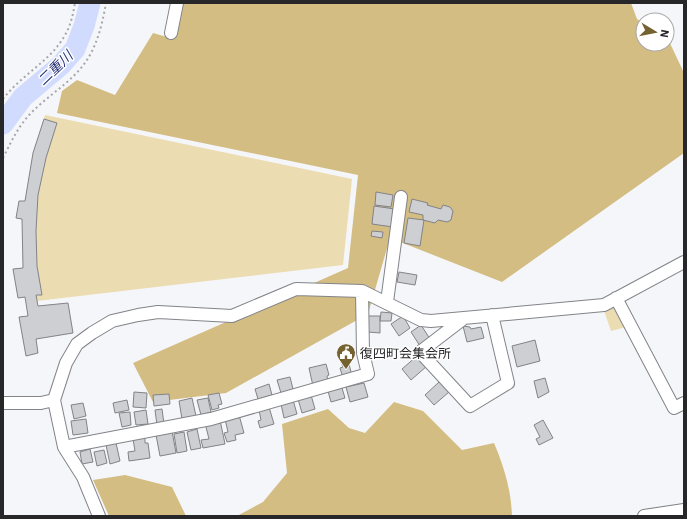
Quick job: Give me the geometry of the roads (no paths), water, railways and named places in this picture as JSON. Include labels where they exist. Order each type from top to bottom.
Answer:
[{"type":"street","points":[[171,33],[178,3]]},
{"type":"street","points":[[386,302],[401,197]]},
{"type":"street","points":[[99,516],[83,477],[64,447],[54,400],[66,363],[77,344],[92,332],[112,321],[158,312],[232,316],[296,289],[362,291],[421,320],[431,321],[604,305],[684,262]]},
{"type":"street","points":[[64,447],[211,419],[368,374],[363,353],[362,291]]},
{"type":"street","points":[[616,298],[674,408],[684,403]]},
{"type":"street","points":[[463,319],[420,352],[470,406],[508,383],[492,315]]},
{"type":"street","points":[[3,403],[41,403],[54,400]]},
{"type":"street","points":[[644,516],[684,510]]},
{"type":"waterway","name":"二重川","points":[[3,124],[23,97],[61,65],[75,49],[84,26],[90,3]]},
{"type":"place","name":"復四町会集会所","points":[[346,370]]}]
